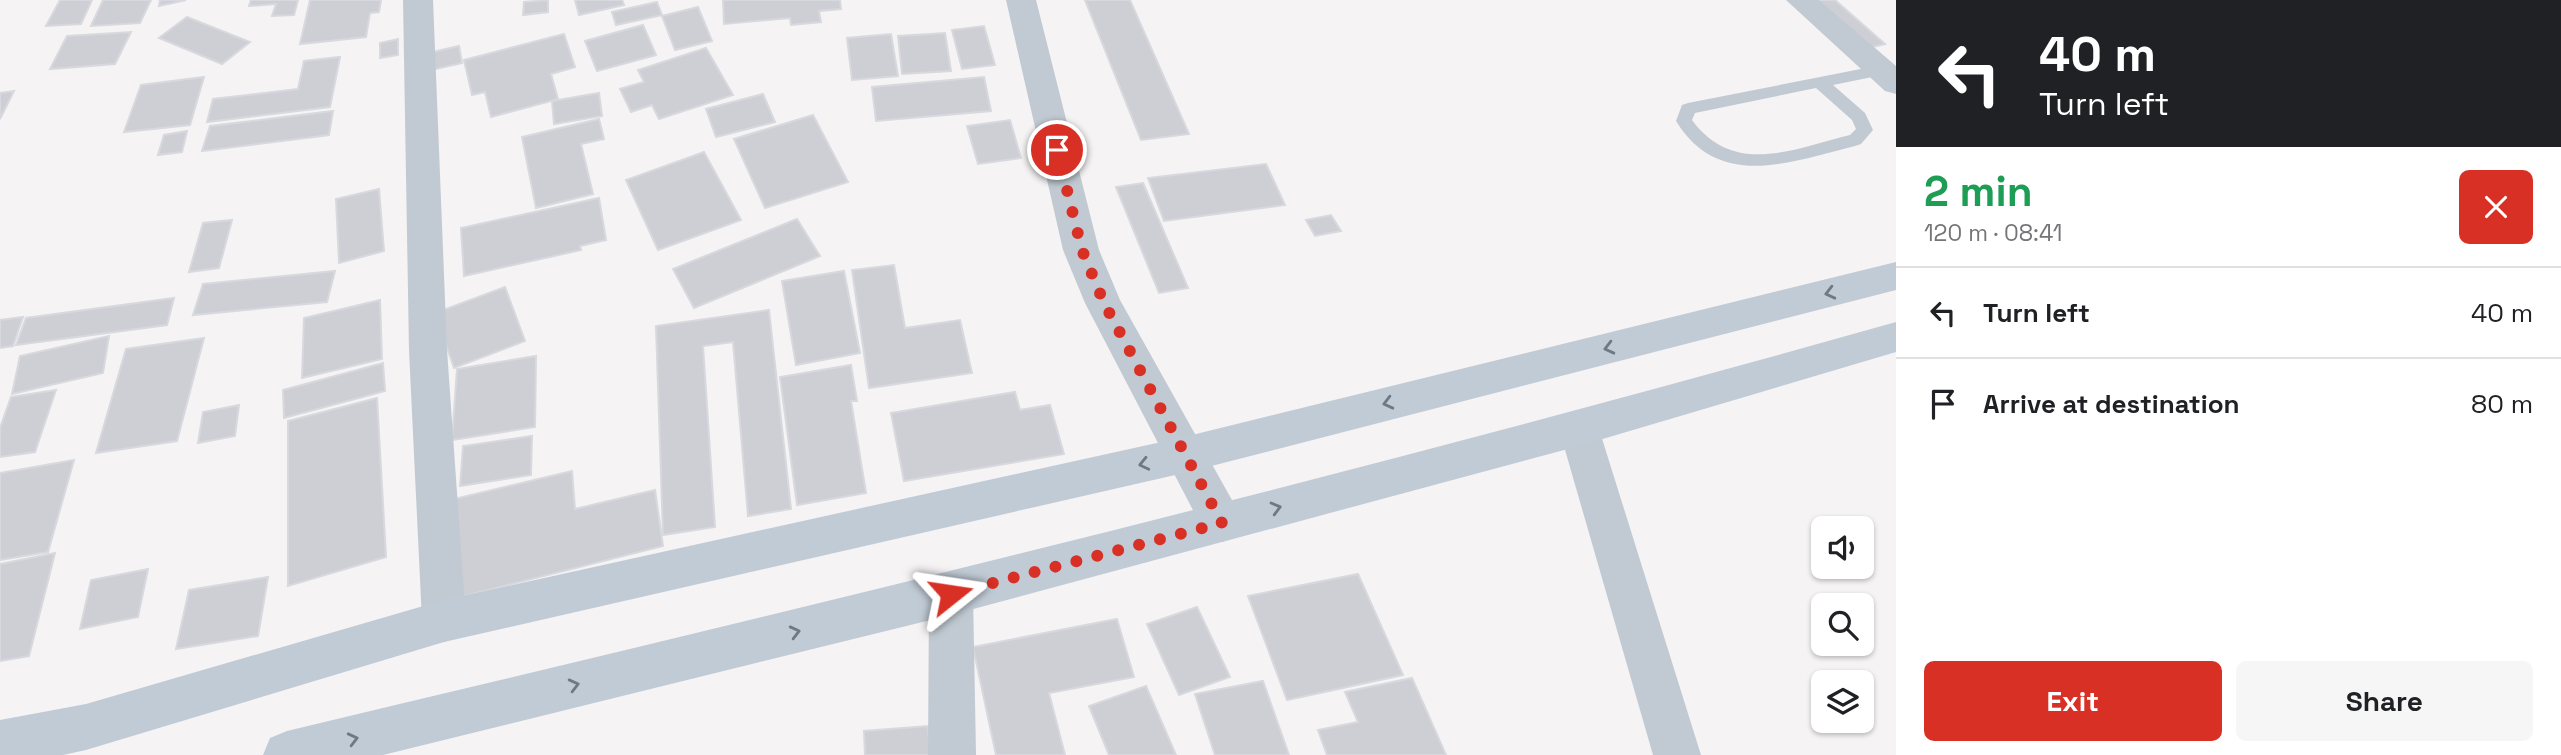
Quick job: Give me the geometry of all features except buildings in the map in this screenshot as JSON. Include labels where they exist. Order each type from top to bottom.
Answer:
[{"type":"street","points":[[418,0],[428,350],[444,621]]},
{"type":"street","points":[[1021,0],[1082,250],[1104,303],[1222,523]]},
{"type":"street","points":[[1801,0],[1888,77]]},
{"type":"street","points":[[0,744],[86,727],[444,621],[1184,454],[1896,276]]},
{"type":"street","points":[[286,755],[951,594],[1579,429],[1896,337]]},
{"type":"street","points":[[1579,429],[1677,755]]},
{"type":"street","points":[[951,594],[952,755]]},
{"type":"lane","points":[[1819,82],[1859,117],[1865,130],[1855,140],[1759,161],[1737,160],[1707,149],[1684,121],[1688,109],[1819,82],[1888,77]]},
{"type":"route","points":[[951,594],[1222,523],[1104,303],[1082,250],[1057,150]]}]
